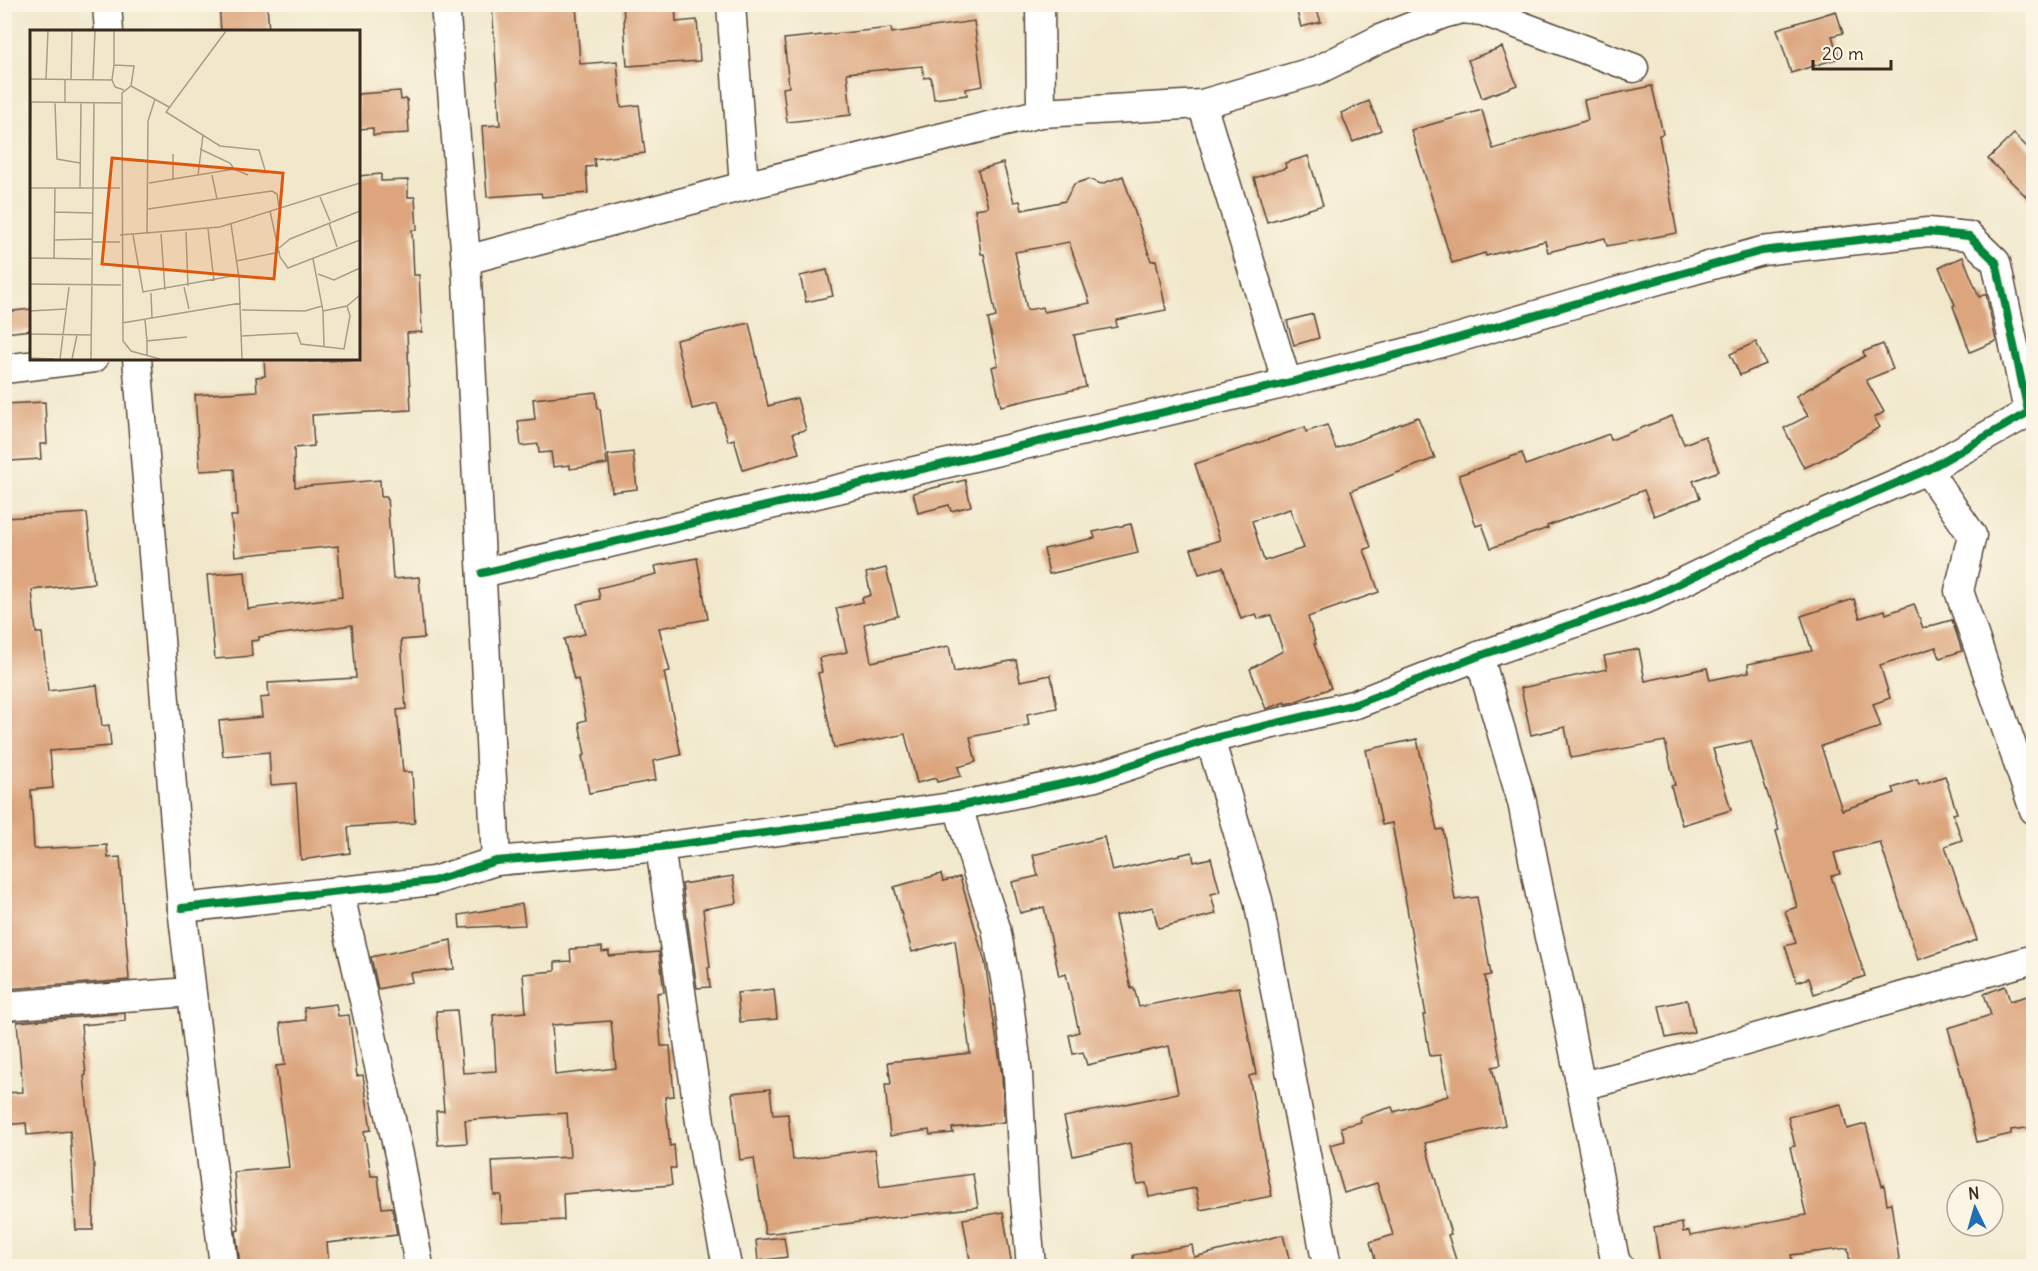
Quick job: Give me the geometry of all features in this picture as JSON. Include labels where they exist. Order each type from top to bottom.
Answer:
[{"type":"street","points":[[107,4],[109,30]]},
{"type":"street","points":[[445,4],[466,260],[496,861]]},
{"type":"street","points":[[731,4],[744,186]]},
{"type":"street","points":[[1041,4],[1041,113]]},
{"type":"street","points":[[466,260],[744,186],[1041,113],[1202,104],[1318,70],[1380,39],[1460,7],[1482,11],[1634,68]]},
{"type":"street","points":[[1202,104],[1287,383]]},
{"type":"street","points":[[182,908],[433,881],[496,861],[660,847],[958,806],[1095,777],[1210,739],[1356,704],[1479,656],[1651,597],[1820,516],[1927,470],[2031,410],[1996,262],[1969,236],[1928,232],[1762,251],[1427,347],[1287,383],[482,573]]},
{"type":"street","points":[[4,369],[78,360]]},
{"type":"street","points":[[137,360],[190,992],[224,1266]]},
{"type":"street","points":[[1927,470],[1972,535],[1959,591],[2034,810]]},
{"type":"street","points":[[1479,656],[1522,802],[1581,1086],[1610,1264]]},
{"type":"street","points":[[1210,739],[1258,900],[1327,1266]]},
{"type":"street","points":[[958,806],[996,928],[1008,995],[1018,1075],[1030,1266]]},
{"type":"street","points":[[660,847],[706,1163],[727,1266]]},
{"type":"street","points":[[339,890],[400,1159],[419,1266]]},
{"type":"street","points":[[1581,1086],[2034,959]]},
{"type":"street","points":[[4,1006],[190,992]]},
{"type":"building","points":[[219,4],[267,4],[269,30],[221,30]]},
{"type":"building","points":[[492,4],[576,4],[580,64],[617,61],[621,107],[639,105],[645,153],[594,159],[595,166],[586,167],[588,193],[542,197],[541,193],[487,197],[482,126],[500,125]]},
{"type":"building","points":[[623,4],[675,4],[676,22],[697,20],[700,61],[627,66]]},
{"type":"building","points":[[1295,4],[1315,4],[1321,22],[1301,27]]},
{"type":"building","points":[[1836,11],[1843,33],[1832,36],[1839,58],[1791,73],[1777,29]]},
{"type":"building","points":[[974,21],[983,86],[966,89],[967,95],[934,99],[931,77],[924,78],[922,66],[847,73],[851,115],[787,122],[783,88],[789,87],[784,39],[891,28],[892,33]]},
{"type":"building","points":[[1502,47],[1517,85],[1482,98],[1468,60]]},
{"type":"building","points":[[1652,86],[1663,134],[1659,135],[1677,233],[1607,246],[1605,238],[1548,252],[1545,241],[1486,256],[1485,253],[1452,263],[1411,130],[1482,110],[1493,149],[1588,120],[1584,100]]},
{"type":"building","points":[[400,91],[401,100],[407,99],[409,133],[373,135],[373,128],[360,129],[360,94]]},
{"type":"building","points":[[1369,101],[1381,130],[1353,142],[1341,113]]},
{"type":"building","points":[[2014,134],[2034,154],[2034,204],[1988,159]]},
{"type":"building","points":[[1308,156],[1323,205],[1267,222],[1254,178],[1286,168],[1285,163]]},
{"type":"building","points":[[1003,163],[1014,202],[1020,201],[1022,210],[1065,201],[1074,184],[1089,179],[1101,184],[1123,176],[1151,261],[1156,260],[1166,310],[1116,320],[1117,327],[1074,335],[1086,387],[1001,406],[992,367],[998,365],[988,319],[996,317],[984,254],[981,254],[975,209],[988,207],[978,170]],"holes":[[[1069,242],[1090,303],[1044,312],[1043,307],[1027,310],[1015,252]]]},
{"type":"building","points":[[381,174],[381,181],[408,180],[408,197],[415,197],[417,230],[412,230],[414,275],[419,275],[422,332],[407,333],[411,410],[312,415],[314,446],[294,448],[295,487],[380,480],[381,497],[387,497],[393,579],[419,577],[424,638],[401,640],[406,709],[397,710],[403,772],[412,772],[415,823],[348,827],[350,853],[301,860],[296,783],[271,785],[269,752],[223,756],[219,721],[262,717],[260,698],[269,697],[268,683],[356,678],[352,625],[259,637],[259,640],[251,641],[252,656],[215,659],[207,575],[245,572],[248,609],[342,597],[338,546],[235,556],[231,516],[237,516],[234,469],[200,471],[195,395],[257,391],[256,377],[265,376],[264,360],[308,360],[309,362],[360,360],[360,176]]},
{"type":"building","points":[[1963,257],[1979,297],[1986,294],[1996,341],[1970,352],[1953,306],[1955,305],[1939,267]]},
{"type":"building","points":[[827,270],[833,296],[806,302],[800,276]]},
{"type":"building","points":[[30,309],[30,330],[4,333],[4,312]]},
{"type":"building","points":[[1313,314],[1319,338],[1294,345],[1287,321]]},
{"type":"building","points":[[749,323],[768,406],[797,398],[806,430],[793,433],[799,453],[743,470],[734,439],[728,441],[717,403],[692,409],[676,340]]},
{"type":"building","points":[[1756,342],[1766,364],[1740,375],[1730,354]]},
{"type":"building","points":[[1883,344],[1893,369],[1866,380],[1884,412],[1874,418],[1880,427],[1840,451],[1804,468],[1784,428],[1808,416],[1796,396],[1865,356],[1863,352]]},
{"type":"building","points":[[596,392],[607,464],[570,469],[570,465],[553,467],[551,452],[539,453],[538,444],[521,446],[518,421],[535,419],[533,399]]},
{"type":"building","points":[[45,402],[47,444],[40,444],[41,459],[11,461],[11,459],[4,459],[4,404]]},
{"type":"building","points":[[1672,416],[1684,444],[1705,436],[1719,471],[1693,481],[1700,498],[1654,516],[1644,490],[1491,548],[1482,524],[1476,526],[1459,475],[1522,453],[1526,465],[1609,434],[1611,440]]},
{"type":"building","points":[[1418,417],[1435,458],[1351,491],[1371,547],[1364,550],[1379,592],[1308,617],[1316,644],[1314,644],[1331,688],[1294,702],[1285,704],[1285,702],[1266,709],[1250,669],[1283,651],[1271,615],[1258,619],[1256,614],[1241,619],[1223,567],[1199,574],[1191,549],[1220,540],[1195,464],[1305,427],[1306,432],[1327,425],[1336,449]],"holes":[[[1290,509],[1304,548],[1264,561],[1252,521]]]},
{"type":"building","points":[[633,452],[637,489],[612,492],[608,455]]},
{"type":"building","points":[[965,480],[971,506],[951,511],[949,505],[918,513],[913,493]]},
{"type":"building","points":[[87,513],[94,583],[32,590],[36,633],[42,633],[48,691],[97,685],[102,726],[109,725],[111,746],[50,751],[53,788],[31,790],[34,849],[107,845],[108,858],[120,857],[129,980],[7,989],[5,963],[9,962],[4,915],[4,518]]},
{"type":"building","points":[[1131,524],[1138,553],[1049,574],[1044,549],[1095,538],[1093,532]]},
{"type":"building","points":[[697,558],[708,619],[659,628],[670,671],[664,672],[681,755],[653,761],[656,780],[589,793],[579,722],[586,720],[578,679],[574,680],[564,639],[585,634],[577,604],[600,599],[598,588],[657,574],[655,566]]},
{"type":"building","points":[[886,568],[898,616],[864,624],[871,662],[949,646],[954,672],[1016,660],[1020,681],[1051,675],[1057,708],[1027,714],[1029,725],[970,737],[976,762],[958,767],[961,776],[937,782],[936,778],[917,783],[905,734],[834,748],[818,673],[822,672],[819,658],[847,652],[836,608],[863,602],[862,598],[871,595],[866,573]]},
{"type":"building","points":[[1854,599],[1860,618],[1885,610],[1886,614],[1914,604],[1923,628],[1952,620],[1962,651],[1940,658],[1936,647],[1880,665],[1890,698],[1873,704],[1881,727],[1821,746],[1842,810],[1895,793],[1893,788],[1917,780],[1919,785],[1945,776],[1957,813],[1953,814],[1962,840],[1945,846],[1977,940],[1918,960],[1880,842],[1834,853],[1840,874],[1831,876],[1865,976],[1814,994],[1809,978],[1797,982],[1785,946],[1796,943],[1785,911],[1797,907],[1776,831],[1779,830],[1751,741],[1713,749],[1731,810],[1682,825],[1671,786],[1675,785],[1665,741],[1571,758],[1565,727],[1531,735],[1521,688],[1607,669],[1604,656],[1639,649],[1645,681],[1707,668],[1710,680],[1749,672],[1748,664],[1812,651],[1801,616]]},
{"type":"building","points":[[1417,739],[1437,830],[1443,829],[1455,900],[1477,897],[1491,975],[1485,976],[1501,1065],[1492,1067],[1505,1125],[1425,1143],[1451,1234],[1448,1235],[1456,1260],[1434,1266],[1377,1266],[1370,1242],[1393,1235],[1377,1183],[1344,1193],[1330,1145],[1345,1141],[1341,1127],[1361,1122],[1360,1117],[1392,1107],[1394,1112],[1448,1096],[1440,1055],[1430,1056],[1423,1015],[1426,1015],[1392,823],[1382,825],[1366,750]]},
{"type":"building","points":[[1104,837],[1112,871],[1192,852],[1194,862],[1211,858],[1220,892],[1211,894],[1216,914],[1158,928],[1153,907],[1115,916],[1131,989],[1134,988],[1139,1007],[1239,987],[1256,1074],[1249,1076],[1272,1196],[1200,1210],[1196,1188],[1149,1197],[1146,1183],[1137,1184],[1130,1143],[1073,1156],[1064,1117],[1178,1093],[1169,1046],[1087,1065],[1083,1052],[1073,1054],[1069,1035],[1079,1032],[1066,974],[1059,976],[1044,907],[1020,913],[1012,882],[1038,876],[1033,855]]},
{"type":"building","points":[[941,874],[943,881],[960,877],[985,962],[1002,1076],[1004,1122],[952,1128],[953,1133],[930,1135],[929,1130],[890,1136],[885,1084],[891,1084],[888,1062],[970,1053],[955,940],[912,952],[894,887]]},
{"type":"building","points":[[733,876],[737,903],[703,909],[710,987],[697,988],[682,884]]},
{"type":"building","points":[[522,904],[525,925],[460,928],[459,915]]},
{"type":"building","points":[[451,940],[454,969],[410,973],[412,982],[378,989],[371,957]]},
{"type":"building","points":[[602,947],[602,952],[609,951],[609,956],[659,952],[664,992],[657,993],[661,1046],[670,1046],[674,1096],[665,1097],[670,1146],[674,1145],[676,1168],[670,1168],[672,1185],[563,1194],[564,1220],[502,1223],[501,1195],[494,1195],[492,1161],[570,1157],[567,1113],[465,1120],[467,1143],[438,1145],[436,1111],[444,1111],[436,1011],[457,1010],[463,1073],[496,1071],[493,1015],[526,1012],[523,974],[555,971],[555,962],[571,961],[570,949]],"holes":[[[611,1021],[616,1068],[555,1075],[552,1025]]]},
{"type":"building","points":[[2005,986],[2010,1001],[2034,994],[2034,1127],[2011,1130],[2011,1134],[1977,1142],[1948,1028],[1991,1015],[1984,994]]},
{"type":"building","points":[[774,989],[777,1019],[740,1022],[737,993]]},
{"type":"building","points":[[1687,1000],[1694,1032],[1666,1038],[1659,1006]]},
{"type":"building","points":[[336,1004],[338,1016],[349,1015],[357,1076],[363,1075],[371,1130],[364,1131],[371,1176],[378,1176],[382,1208],[392,1207],[397,1235],[327,1243],[329,1266],[240,1266],[234,1172],[289,1167],[276,1066],[285,1065],[280,1023],[306,1020],[304,1008]]},
{"type":"building","points":[[125,1013],[125,1021],[81,1025],[94,1167],[93,1230],[76,1230],[70,1131],[27,1135],[26,1123],[4,1125],[4,1093],[23,1092],[17,1022]]},
{"type":"building","points":[[770,1089],[773,1115],[788,1114],[793,1160],[875,1149],[880,1187],[973,1174],[978,1207],[765,1234],[754,1158],[740,1160],[732,1093]]},
{"type":"building","points":[[1841,1104],[1847,1129],[1866,1124],[1882,1186],[1884,1185],[1887,1204],[1891,1203],[1900,1266],[1850,1266],[1848,1248],[1791,1255],[1793,1266],[1660,1266],[1654,1227],[1682,1223],[1683,1232],[1689,1231],[1690,1236],[1806,1215],[1790,1147],[1795,1146],[1788,1117]]},
{"type":"building","points":[[1003,1212],[1012,1266],[971,1266],[963,1219]]},
{"type":"building","points":[[1283,1235],[1291,1266],[1134,1266],[1133,1255],[1192,1245],[1194,1257]]},
{"type":"building","points":[[784,1237],[787,1257],[758,1261],[756,1240]]},
{"type":"cycle path","points":[[482,573],[1287,383],[1427,347],[1762,251],[1928,232],[1969,236],[1996,262],[2028,411]]},
{"type":"cycle path","points":[[182,908],[433,881],[496,861],[660,847],[958,806],[1095,777],[1210,739],[1356,704],[1479,656],[1651,597],[1820,516],[1927,470],[2034,409]]}]
